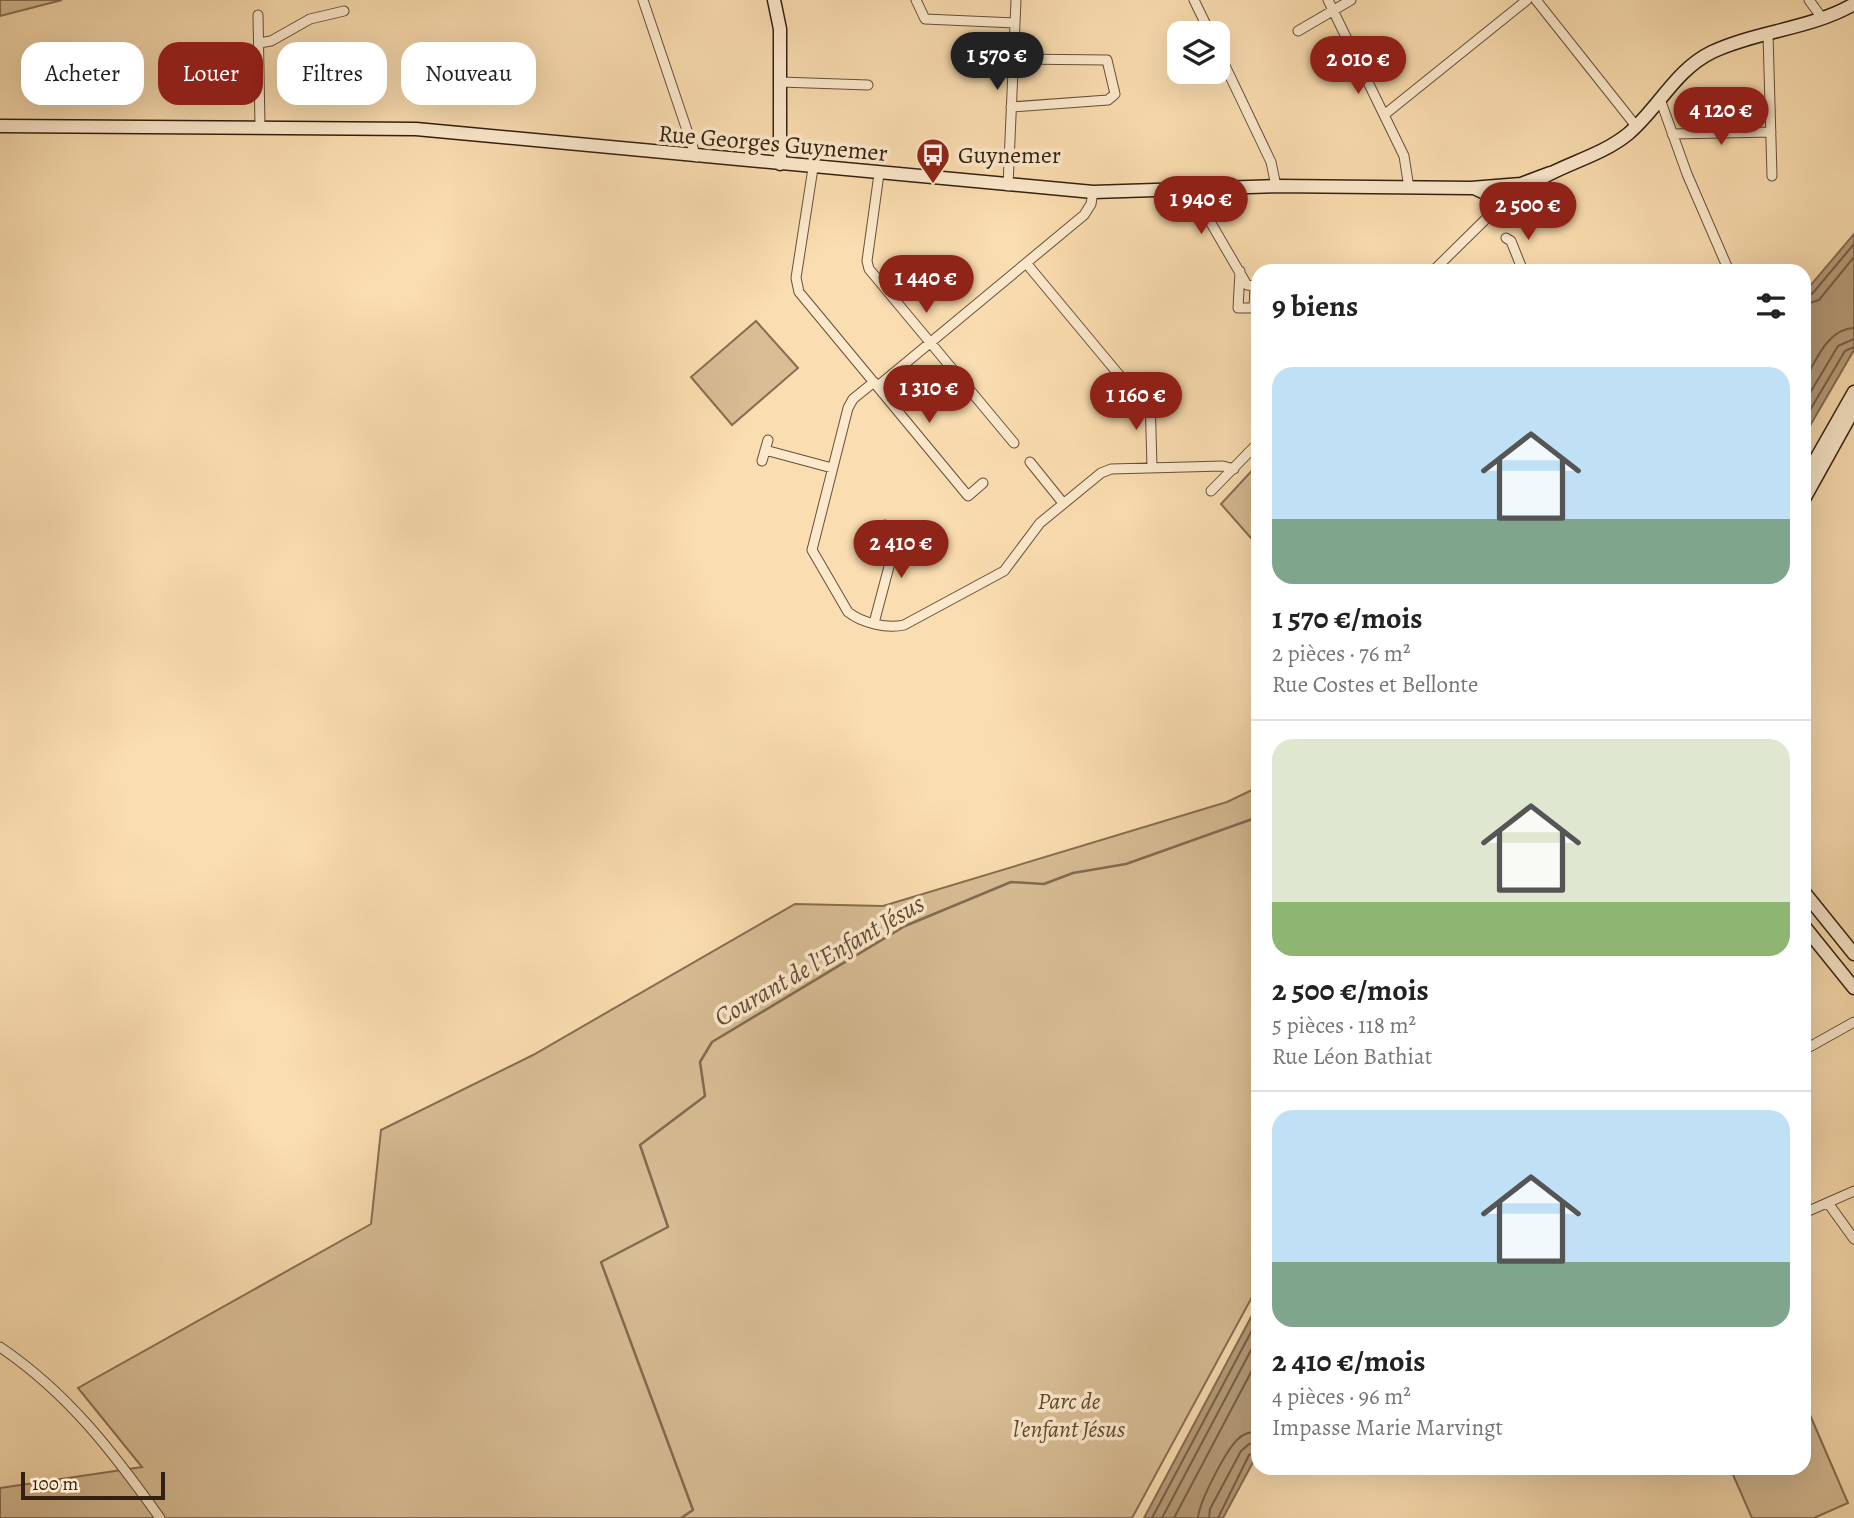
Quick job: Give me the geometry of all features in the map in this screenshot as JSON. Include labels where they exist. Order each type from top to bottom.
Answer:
[{"type":"main road","points":[[774,0],[779,22],[780,164]]},
{"type":"main road","name":"Rue Georges Guynemer","points":[[0,126],[416,129],[539,138],[696,157],[1093,192],[1276,186],[1471,188],[1521,184],[1602,151],[1636,127],[1682,74],[1702,58],[1822,18],[1854,4]]},
{"type":"main road","name":"Rue Georges Guynemer","points":[[1516,200],[1530,186],[1550,173]]},
{"type":"main road","points":[[1504,184],[1516,191],[1516,200],[1508,207],[1496,203],[1494,190],[1504,184]]},
{"type":"main road","name":"Rue Georges Guynemer","points":[[1471,188],[1496,203]]},
{"type":"main road","points":[[1811,468],[1854,393]]},
{"type":"main road","points":[[1811,486],[1854,409]]},
{"type":"main road","points":[[1811,901],[1854,954]]},
{"type":"main road","points":[[1811,935],[1854,988]]},
{"type":"street","points":[[643,0],[696,157]]},
{"type":"street","points":[[916,0],[925,19],[1015,23]]},
{"type":"street","points":[[1008,186],[1016,0]]},
{"type":"street","points":[[1194,0],[1204,21]]},
{"type":"street","points":[[1328,0],[1406,160],[1409,188]]},
{"type":"street","points":[[1298,31],[1351,0]]},
{"type":"street","points":[[1384,115],[1527,0]]},
{"type":"street","points":[[1536,0],[1636,127]]},
{"type":"street","points":[[1809,0],[1822,18]]},
{"type":"street","points":[[263,43],[310,19],[344,10]]},
{"type":"street","points":[[258,15],[259,42]]},
{"type":"street","points":[[1768,34],[1772,176]]},
{"type":"street","points":[[1011,107],[1108,100],[1115,93],[1107,60],[1013,59]]},
{"type":"street","points":[[1230,76],[1271,162],[1276,186]]},
{"type":"street","points":[[780,82],[868,85]]},
{"type":"street","points":[[1660,99],[1726,264]]},
{"type":"street","points":[[260,105],[260,126]]},
{"type":"street","points":[[1672,134],[1771,132]]},
{"type":"street","points":[[813,168],[797,288],[968,496],[983,483]]},
{"type":"street","points":[[879,174],[868,265],[1014,443]]},
{"type":"street","points":[[1206,188],[1208,218],[1240,271]]},
{"type":"street","points":[[1093,192],[1091,204],[1084,215],[930,343],[850,403],[813,540],[813,555],[848,612],[874,623],[904,625],[1004,571],[1036,527],[1106,470],[1223,466],[1234,469]]},
{"type":"street","points":[[1439,264],[1496,203]]},
{"type":"street","points":[[1506,238],[1511,241],[1520,264]]},
{"type":"street","points":[[1026,263],[1129,388],[1150,396],[1162,396]]},
{"type":"street","points":[[1150,396],[1152,467]]},
{"type":"street","points":[[762,461],[768,440]]},
{"type":"street","points":[[765,450],[832,468]]},
{"type":"street","points":[[1211,491],[1251,451]]},
{"type":"street","points":[[1030,462],[1063,503]]},
{"type":"street","points":[[885,525],[911,532]]},
{"type":"street","points":[[874,623],[899,529]]},
{"type":"street","points":[[1811,1046],[1854,1022]]},
{"type":"street","points":[[1811,1210],[1854,1191]]},
{"type":"street","points":[[1828,1203],[1854,1239]]},
{"type":"street","points":[[0,1347],[51,1386],[87,1422],[160,1518]]},
{"type":"green space","points":[[0,0],[62,0],[0,16]]},
{"type":"green space","points":[[756,321],[798,368],[732,425],[691,377]]},
{"type":"green space","points":[[1251,472],[1251,538],[1221,504]]},
{"type":"green space","name":"Parc de l'enfant Jésus","points":[[1251,790],[1251,1299],[1132,1518],[0,1518],[0,1488],[142,1467],[78,1388],[371,1224],[381,1130],[533,1055],[795,904],[883,906],[1227,802]]},
{"type":"green space","points":[[1811,1417],[1848,1503],[1814,1518],[1752,1518],[1733,1475],[1811,1475]]},
{"type":"water","points":[[1854,234],[1854,350],[1811,424],[1811,285]]},
{"type":"water","points":[[1251,1317],[1251,1466],[1223,1518],[1144,1518]]},
{"type":"waterway","name":"Courant de l'Enfant Jésus","points":[[681,1518],[693,1510],[601,1262],[668,1227],[640,1145],[705,1096],[700,1062],[712,1042],[905,926],[1011,882],[1044,884],[1073,873],[1126,864],[1251,819]]},
{"type":"place","name":"Guynemer","points":[[933,185]]}]
